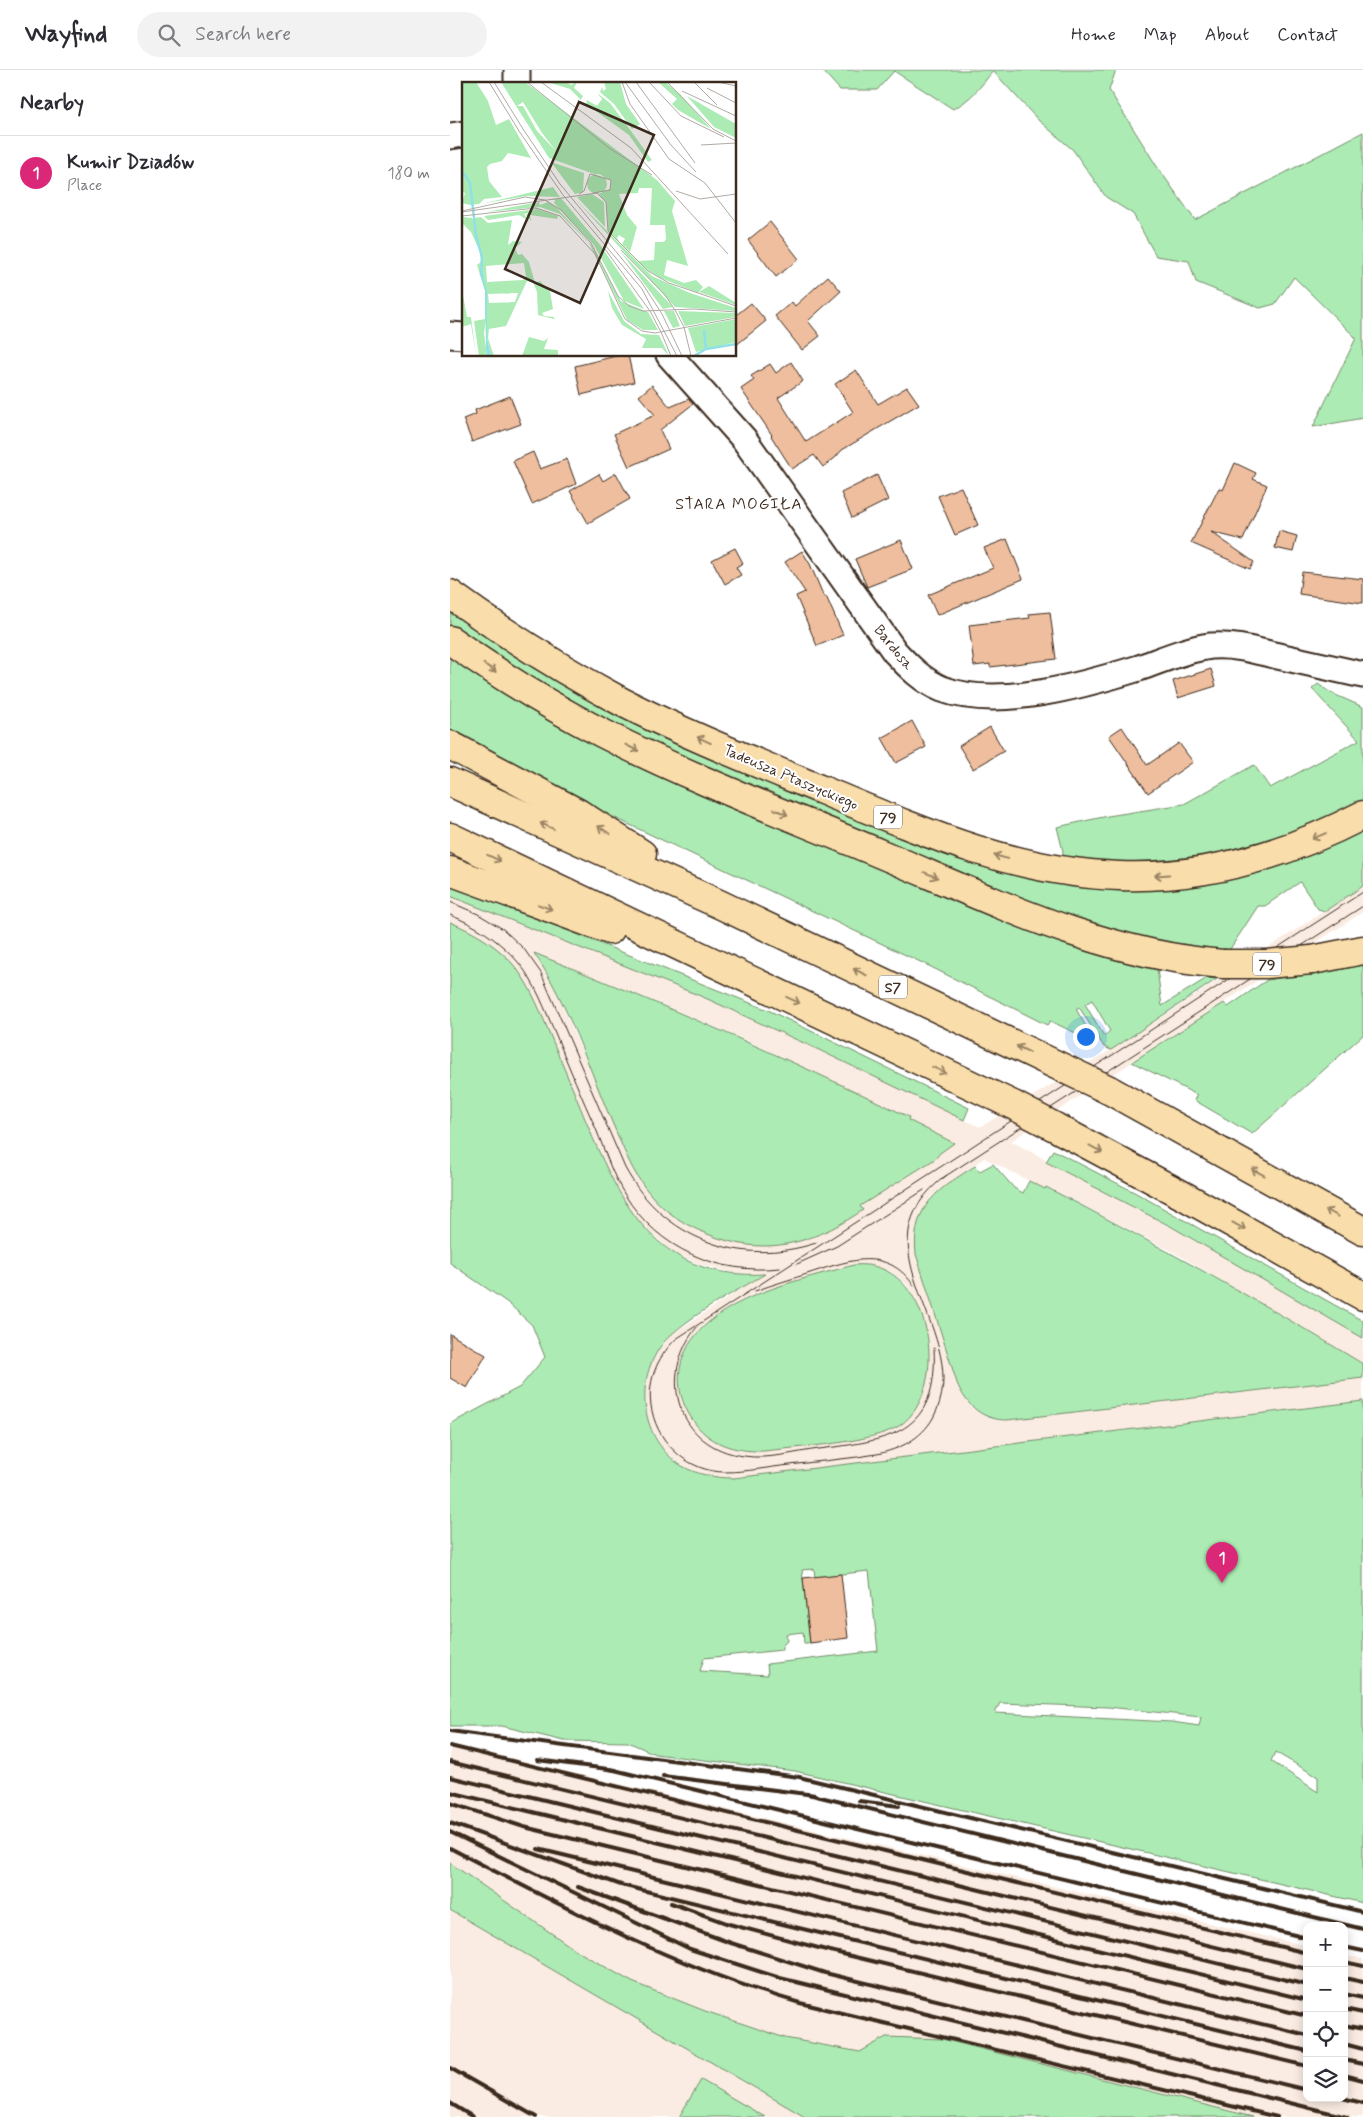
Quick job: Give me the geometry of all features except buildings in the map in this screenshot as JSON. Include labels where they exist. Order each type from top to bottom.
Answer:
[{"type":"main road","name":"Tadeusza Ptaszyckiego","points":[[450,594],[526,646],[578,678],[659,720],[908,825],[959,844],[1021,863],[1075,873],[1121,876],[1202,871],[1274,854],[1315,838],[1363,815]]},
{"type":"main road","name":"79","points":[[450,640],[536,697],[602,733],[677,769],[1001,904],[1089,937],[1142,952],[1222,964],[1266,964],[1312,960],[1363,950]]},
{"type":"main road","points":[[450,745],[578,813],[718,904]]},
{"type":"main road","name":"S7","points":[[450,782],[718,904],[1109,1090],[1363,1231]]},
{"type":"main road","points":[[450,837],[1013,1105],[1184,1196],[1363,1296]]},
{"type":"main road","points":[[450,871],[748,979]]},
{"type":"street","name":"Bardosa","points":[[670,356],[744,439],[895,652],[912,670],[943,689],[974,696],[1016,695],[1095,680],[1200,648],[1219,646],[1240,648],[1363,675]]},
{"type":"shaded area","points":[[1363,886],[1363,912],[1011,1141],[1233,1261],[1363,1338],[1363,1364],[1175,1253],[1047,1187],[1045,1189],[984,1158],[931,1197],[916,1228],[961,1393],[972,1408],[991,1419],[1007,1420],[1363,1378],[1363,1401],[734,1478],[717,1478],[701,1474],[683,1466],[661,1446],[650,1425],[646,1411],[645,1387],[650,1366],[656,1354],[672,1334],[764,1274],[734,1273],[698,1264],[672,1252],[636,1220],[607,1170],[538,1007],[524,979],[489,942],[450,922],[450,896],[703,997],[980,1127],[1111,1050]],"holes":[[[535,954],[649,999],[761,1047],[908,1117],[907,1120],[954,1143],[935,1159],[860,1206],[863,1210],[773,1245],[746,1245],[708,1234],[682,1221],[659,1204],[634,1170],[554,986]],[[845,1267],[890,1271],[908,1286],[916,1300],[926,1332],[928,1368],[923,1393],[908,1419],[891,1431],[867,1438],[765,1451],[741,1451],[711,1440],[679,1379],[682,1360],[691,1342],[712,1320],[746,1299]]]},
{"type":"shaded area","points":[[450,1744],[1303,1945],[1303,2102],[1348,2102],[1348,1956],[1363,1959],[1363,2117],[450,2117]]},
{"type":"green space","points":[[822,70],[1116,70],[1109,90],[1156,165],[1195,220],[1363,132],[1363,418],[1313,427],[1356,338],[1294,277],[1275,304],[1260,308],[1196,282],[1189,261],[1156,256],[1133,214],[1106,197],[1073,150],[1037,119],[993,71],[970,97],[953,109],[894,71],[877,90],[840,90]]},
{"type":"green space","points":[[450,609],[504,647],[1055,882],[1363,829],[1363,886],[1325,911],[1318,909],[1300,882],[1265,906],[1258,906],[1228,952],[1144,942],[1051,911],[710,770],[580,708],[457,631],[450,625]]},
{"type":"green space","points":[[450,655],[1122,960],[1157,969],[1162,1006],[1207,978],[1217,979],[1111,1050],[1104,1047],[1079,1007],[1076,1009],[1095,1042],[1050,1021],[1047,1025],[929,966],[592,807],[450,730]],"holes":[[[1092,1000],[1110,1031],[1104,1036],[1085,1004]]]},
{"type":"green space","points":[[1318,684],[1331,693],[1363,707],[1363,802],[1254,849],[1144,865],[1062,860],[1063,851],[1057,827],[1108,816],[1184,804],[1254,765],[1270,788],[1359,740],[1312,689]]},
{"type":"green space","points":[[450,884],[768,1010],[969,1108],[964,1120],[819,1050],[703,997],[450,896]]},
{"type":"green space","points":[[450,922],[495,947],[517,969],[540,1010],[603,1161],[634,1214],[652,1236],[674,1253],[700,1266],[730,1273],[765,1274],[712,1305],[685,1324],[664,1342],[654,1357],[648,1373],[645,1391],[650,1425],[657,1441],[668,1455],[682,1466],[694,1472],[707,1475],[734,1478],[1363,1401],[1363,1903],[795,1771],[655,1754],[628,1742],[564,1741],[502,1726],[450,1726],[450,1424],[520,1387],[545,1357],[532,1325],[508,1303],[450,1263]],"holes":[[[814,1569],[815,1577],[869,1571],[878,1651],[767,1664],[768,1675],[700,1671],[704,1658],[782,1650],[782,1646],[787,1641],[786,1634],[803,1632],[804,1643],[810,1643],[802,1570]],[[1000,1703],[1108,1707],[1201,1717],[1199,1726],[1172,1722],[995,1713]],[[1275,1752],[1318,1777],[1318,1792],[1271,1761]]]},
{"type":"green space","points":[[534,953],[770,1052],[909,1117],[908,1120],[954,1143],[935,1159],[860,1206],[863,1210],[832,1229],[815,1236],[782,1245],[764,1246],[746,1245],[706,1234],[686,1224],[667,1211],[638,1178],[624,1151],[577,1035],[546,972]]},
{"type":"green space","points":[[1363,964],[1363,1035],[1252,1134],[1194,1100],[1197,1095],[1132,1062],[1224,1003],[1228,1007],[1267,980]]},
{"type":"green space","points":[[1053,1150],[1136,1193],[1363,1321],[1363,1338],[1172,1227],[1046,1162]]},
{"type":"green space","points":[[993,1164],[1014,1188],[1023,1193],[1029,1181],[1045,1189],[1046,1187],[1246,1295],[1363,1364],[1363,1378],[1007,1420],[990,1417],[976,1410],[965,1398],[957,1383],[916,1254],[916,1237],[918,1223],[923,1211],[939,1191],[975,1166],[980,1171]]},
{"type":"green space","points":[[854,1265],[881,1268],[902,1282],[917,1303],[926,1329],[929,1358],[926,1385],[916,1409],[899,1426],[871,1437],[815,1446],[764,1451],[743,1450],[723,1445],[698,1428],[685,1407],[679,1382],[680,1369],[688,1346],[704,1326],[726,1310],[751,1297],[806,1278]]},
{"type":"green space","points":[[450,1863],[577,1951],[632,1982],[705,2011],[785,2038],[860,2052],[886,2037],[942,2039],[1253,2117],[805,2117],[450,1910]]},
{"type":"green space","points":[[701,2080],[765,2117],[679,2117]]},
{"type":"tram line","points":[[947,1175],[919,1203],[909,1232],[910,1262],[940,1355],[943,1387],[933,1418],[922,1432],[902,1446],[877,1454],[733,1472],[712,1471],[688,1462],[678,1454],[661,1435],[650,1401],[654,1372],[663,1354],[676,1339],[1363,892]]},
{"type":"tram line","points":[[450,902],[478,914],[503,929],[524,949],[541,973],[625,1168],[641,1192],[660,1213],[682,1229],[706,1241],[732,1249],[759,1252],[788,1250],[816,1243]]},
{"type":"tram line","points":[[941,1179],[1363,906]]},
{"type":"tram line","points":[[450,915],[469,923],[495,940],[511,954],[530,979],[544,1006],[616,1179],[639,1214],[654,1230],[672,1244],[712,1262],[734,1267],[780,1268]]},
{"type":"tram line","points":[[797,1264],[837,1246],[924,1190]]},
{"type":"tram line","points":[[755,1291],[838,1264],[866,1260],[892,1265],[903,1273],[914,1286]]},
{"type":"tram line","points":[[697,1327],[685,1346],[678,1367],[676,1387],[680,1407],[689,1425],[703,1439],[721,1450],[753,1457],[782,1455],[867,1442],[905,1428],[918,1416],[928,1399],[933,1377],[934,1348]]},
{"type":"railway","points":[[450,1731],[799,1777],[1363,1912]]},
{"type":"railway","points":[[450,1746],[1303,1952]]},
{"type":"railway","points":[[537,1760],[616,1770]]},
{"type":"railway","points":[[450,1762],[1303,1968]]},
{"type":"railway","points":[[610,1769],[1303,1937]]},
{"type":"railway","points":[[663,1776],[815,1795]]},
{"type":"railway","points":[[450,1777],[1303,1984]]},
{"type":"railway","points":[[450,1792],[1303,1999]]},
{"type":"railway","points":[[808,1794],[1363,1929]]},
{"type":"railway","points":[[859,1801],[899,1806]]},
{"type":"railway","points":[[450,1803],[524,1827],[1303,2015]]},
{"type":"railway","points":[[450,1823],[621,1885],[1303,2050]]},
{"type":"railway","points":[[450,1832],[690,1949],[780,1978],[1347,2117]]},
{"type":"railway","points":[[450,1848],[621,1934],[665,1954],[754,1989],[800,2003],[1277,2117]]},
{"type":"railway","points":[[538,1849],[1303,2034]]},
{"type":"railway","points":[[578,1887],[731,1943],[825,1973],[1303,2089]]},
{"type":"railway","points":[[671,1903],[729,1924],[826,1950],[1303,2065]]},
{"type":"railway","points":[[1348,1948],[1363,1951]]},
{"type":"railway","points":[[1348,1963],[1363,1966]]},
{"type":"railway","points":[[1348,1979],[1363,1982]]},
{"type":"railway","points":[[1348,1995],[1363,1998]]},
{"type":"railway","points":[[1348,2010],[1363,2013]]},
{"type":"railway","points":[[1348,2026],[1363,2029]]},
{"type":"railway","points":[[1348,2045],[1363,2049]]},
{"type":"railway","points":[[1348,2061],[1363,2064]]},
{"type":"railway","points":[[450,2068],[536,2117]]},
{"type":"railway","points":[[1348,2076],[1363,2080]]},
{"type":"railway","points":[[1348,2099],[1363,2103]]},
{"type":"railway","points":[[450,2103],[473,2117]]},
{"type":"place","name":"Kumir Dziadów","points":[[1222,1583]]},
{"type":"district","name":"STARA MOGIŁA","points":[[739,503]]}]
